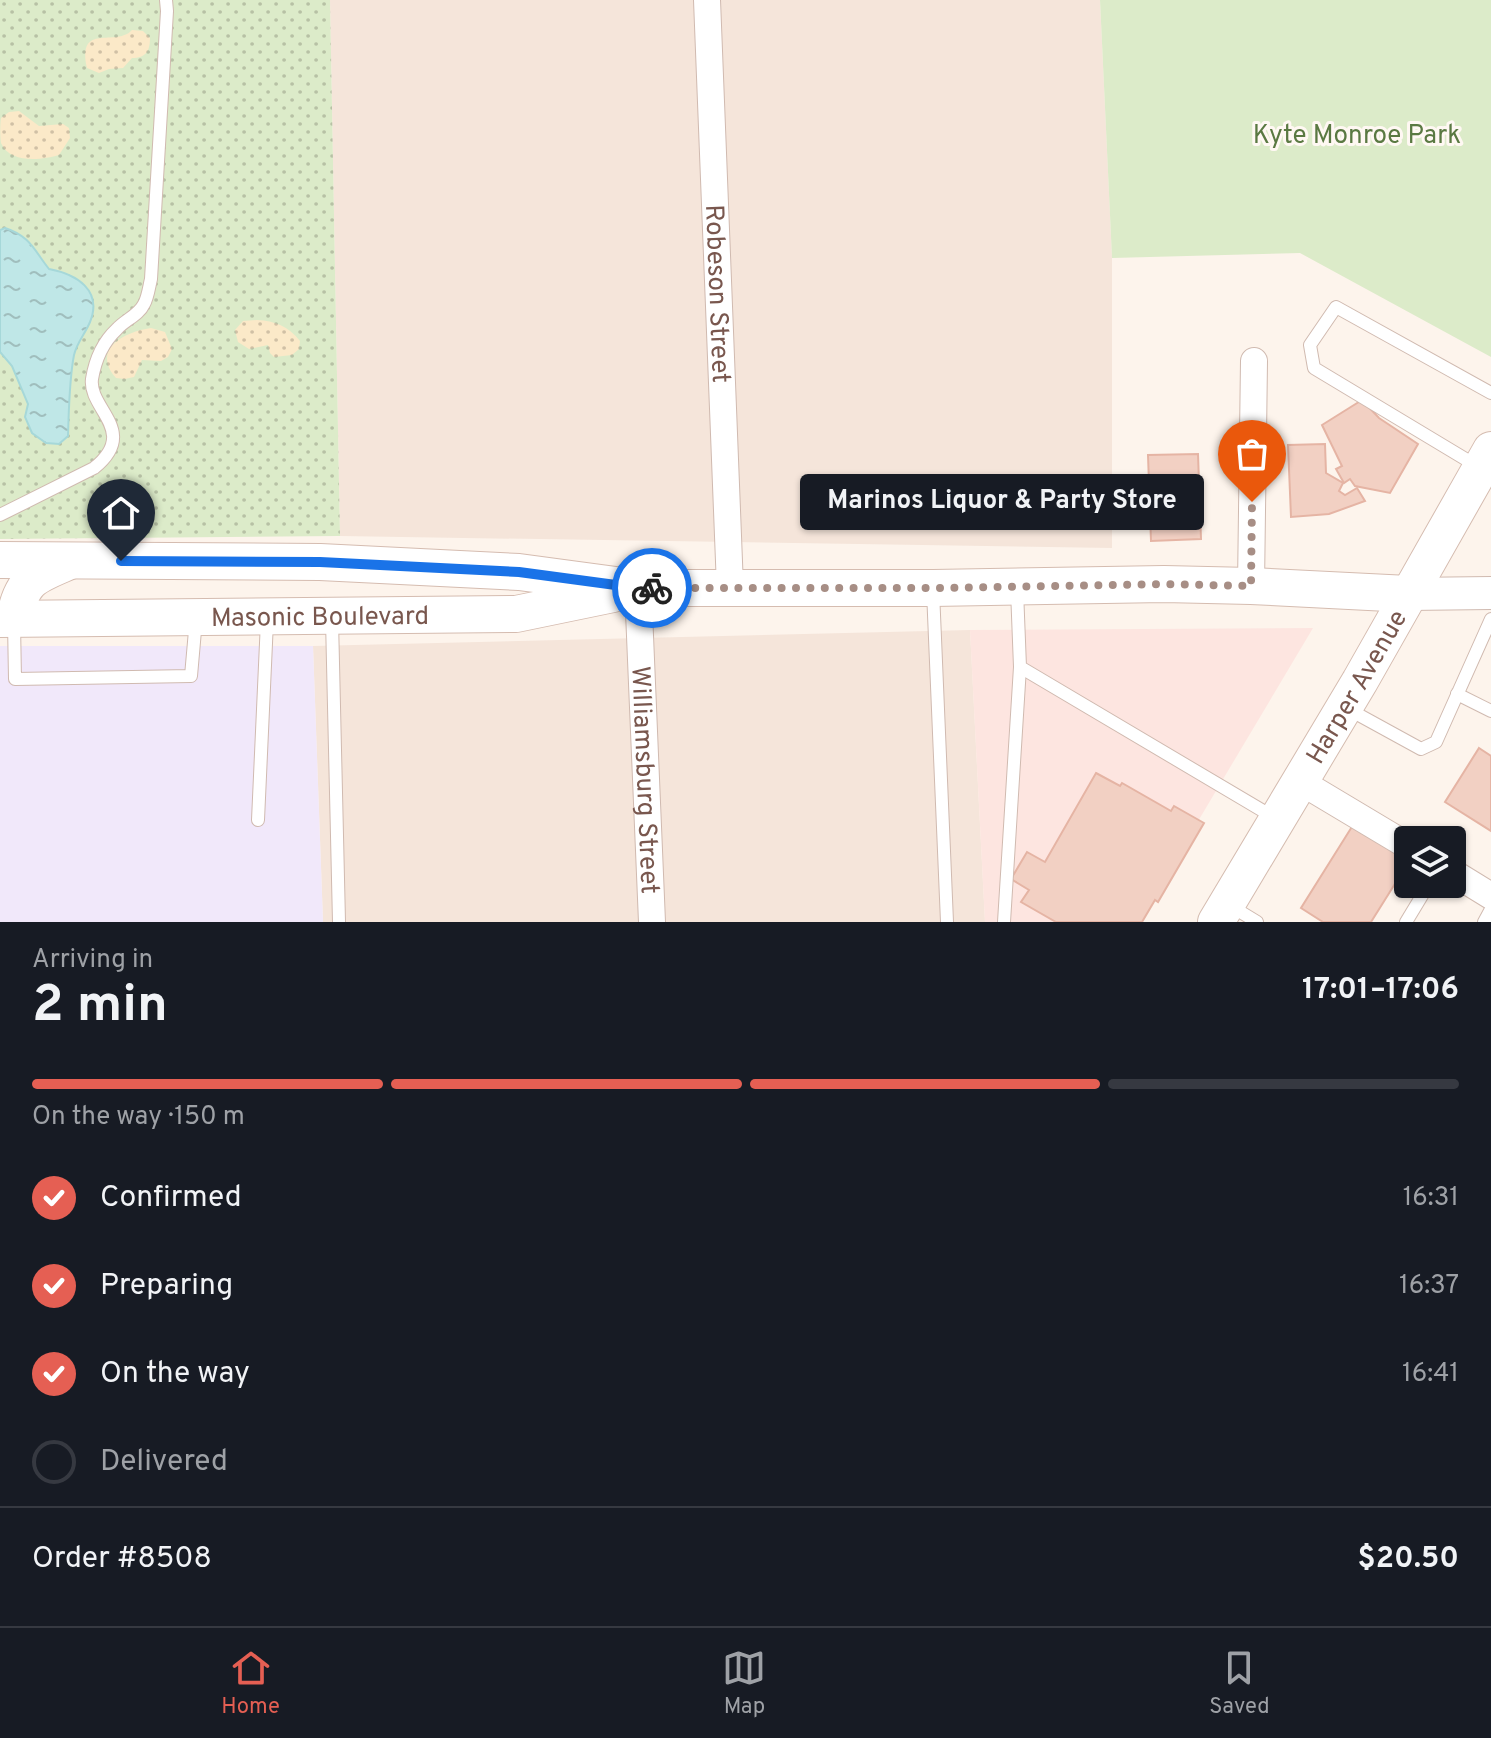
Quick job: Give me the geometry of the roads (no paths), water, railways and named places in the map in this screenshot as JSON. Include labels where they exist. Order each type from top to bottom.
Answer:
[{"type":"main road","name":"Harper Avenue","points":[[1234,916],[1278,820],[1487,464]]},
{"type":"main road","name":"Masonic Boulevard","points":[[0,560],[320,562],[519,572],[638,588],[1164,584],[1408,594]]},
{"type":"main road","points":[[7,619],[19,595],[34,576],[71,560]]},
{"type":"main road","points":[[146,561],[183,590],[196,618]]},
{"type":"main road","points":[[320,562],[334,584],[332,617]]},
{"type":"main road","name":"Masonic Boulevard","points":[[7,619],[516,614],[638,588]]},
{"type":"street","name":"Robeson Street","points":[[707,0],[730,587]]},
{"type":"street","points":[[1251,586],[1254,361]]},
{"type":"street","name":"Williamsburg Street","points":[[638,588],[652,922]]},
{"type":"street","name":"Masonic Boulevard","points":[[1408,594],[1491,593]]},
{"type":"street","points":[[1301,782],[1394,838]]},
{"type":"street","points":[[1466,881],[1490,896]]},
{"type":"lane","points":[[0,515],[94,468],[104,461],[110,450],[112,426],[91,384],[105,343],[144,304],[151,279],[166,0]]},
{"type":"lane","points":[[1487,464],[1314,368],[1310,345],[1336,307],[1491,393]]},
{"type":"lane","points":[[1004,922],[1020,667],[1017,587]]},
{"type":"lane","points":[[933,588],[947,922]]},
{"type":"lane","points":[[258,820],[268,617]]},
{"type":"lane","points":[[332,617],[339,922]]},
{"type":"lane","points":[[7,619],[15,679],[191,676],[196,618]]},
{"type":"lane","points":[[1345,708],[1421,749],[1436,742],[1491,619]]},
{"type":"lane","points":[[1020,667],[1278,820]]},
{"type":"lane","points":[[1457,694],[1491,711]]},
{"type":"lane","points":[[1484,922],[1490,896]]},
{"type":"lane","points":[[1406,922],[1421,898]]},
{"type":"water","points":[[5,228],[26,239],[49,269],[69,275],[84,285],[93,301],[90,322],[74,355],[68,436],[59,444],[46,443],[32,433],[25,417],[28,404],[12,366],[0,352],[0,230]]},
{"type":"place","name":"Marinos Liquor & Party Store","points":[[1252,502]]},
{"type":"park label","name":"Kyte Monroe Park","points":[[1357,134]]}]
